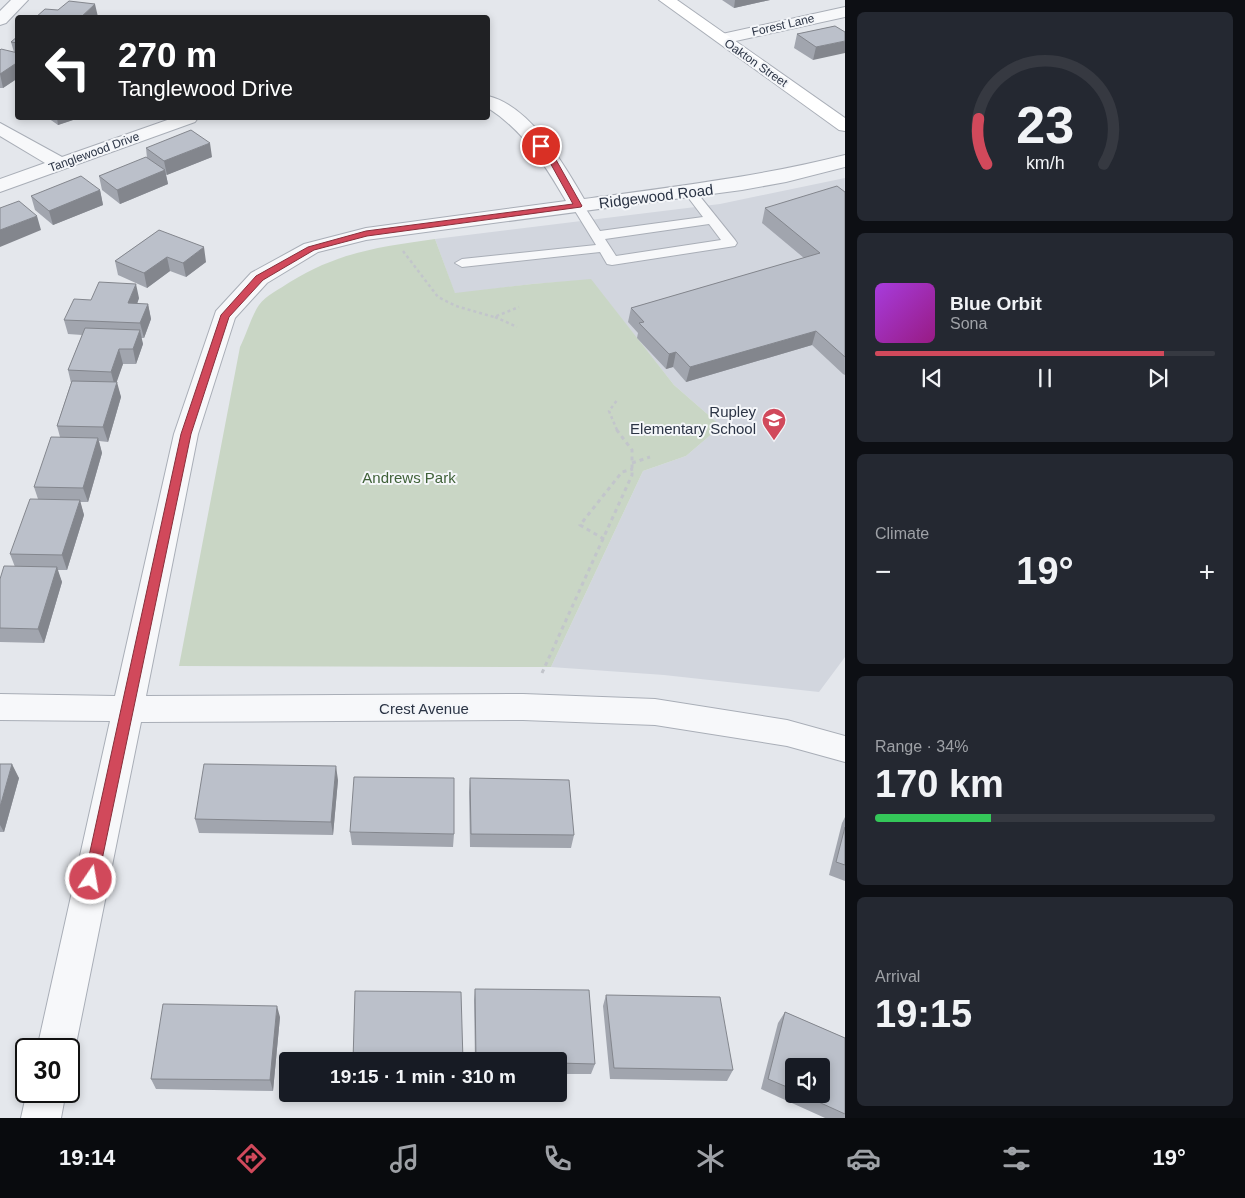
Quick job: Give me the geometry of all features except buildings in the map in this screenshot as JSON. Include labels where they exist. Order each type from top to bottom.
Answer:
[{"type":"street","points":[[0,20],[20,0]]},
{"type":"street","name":"Oakton Street","points":[[667,0],[845,126]]},
{"type":"street","name":"Forest Lane","points":[[722,39],[845,12]]},
{"type":"street","points":[[490,102],[507,111],[531,133],[551,158],[578,206]]},
{"type":"street","name":"Tanglewood Drive","points":[[0,186],[183,120]]},
{"type":"street","points":[[0,128],[60,164]]},
{"type":"street","name":"Ridgewood Road","points":[[58,1038],[186,434],[224,316],[260,278],[311,248],[366,234],[690,192],[786,176],[845,160]]},
{"type":"street","name":"Crest Avenue","points":[[0,707],[127,710],[523,707],[655,712],[787,733],[845,748]]},
{"type":"street","points":[[41,1118],[44,1103]]},
{"type":"lane","points":[[578,206],[612,261],[730,243],[690,192]]},
{"type":"lane","points":[[596,236],[712,220]]},
{"type":"lane","points":[[462,263],[604,248]]},
{"type":"path","points":[[400,246],[438,297],[456,306],[494,317],[517,327]]},
{"type":"path","points":[[494,317],[518,308]]},
{"type":"path","points":[[542,673],[632,475],[632,450],[614,426],[609,411],[618,399]]},
{"type":"path","points":[[632,463],[650,457]]},
{"type":"path","points":[[604,539],[580,525],[622,472],[633,469]]},
{"type":"shaded area","name":"Rupley Elementary School","points":[[845,178],[845,657],[819,692],[664,675],[551,667],[643,471],[686,456],[721,426],[674,385],[591,280],[532,284],[455,294],[435,239],[720,204]]},
{"type":"green space","name":"Andrews Park","points":[[435,239],[455,293],[591,279],[674,385],[721,426],[686,456],[643,471],[551,667],[179,666],[240,347],[256,309],[273,292],[325,264],[377,248]]},
{"type":"place","name":"Rupley Elementary School","points":[[774,441]]},
{"type":"route","points":[[91,879],[186,434],[224,316],[260,278],[311,248],[366,234],[578,206],[551,158],[541,146]]}]
